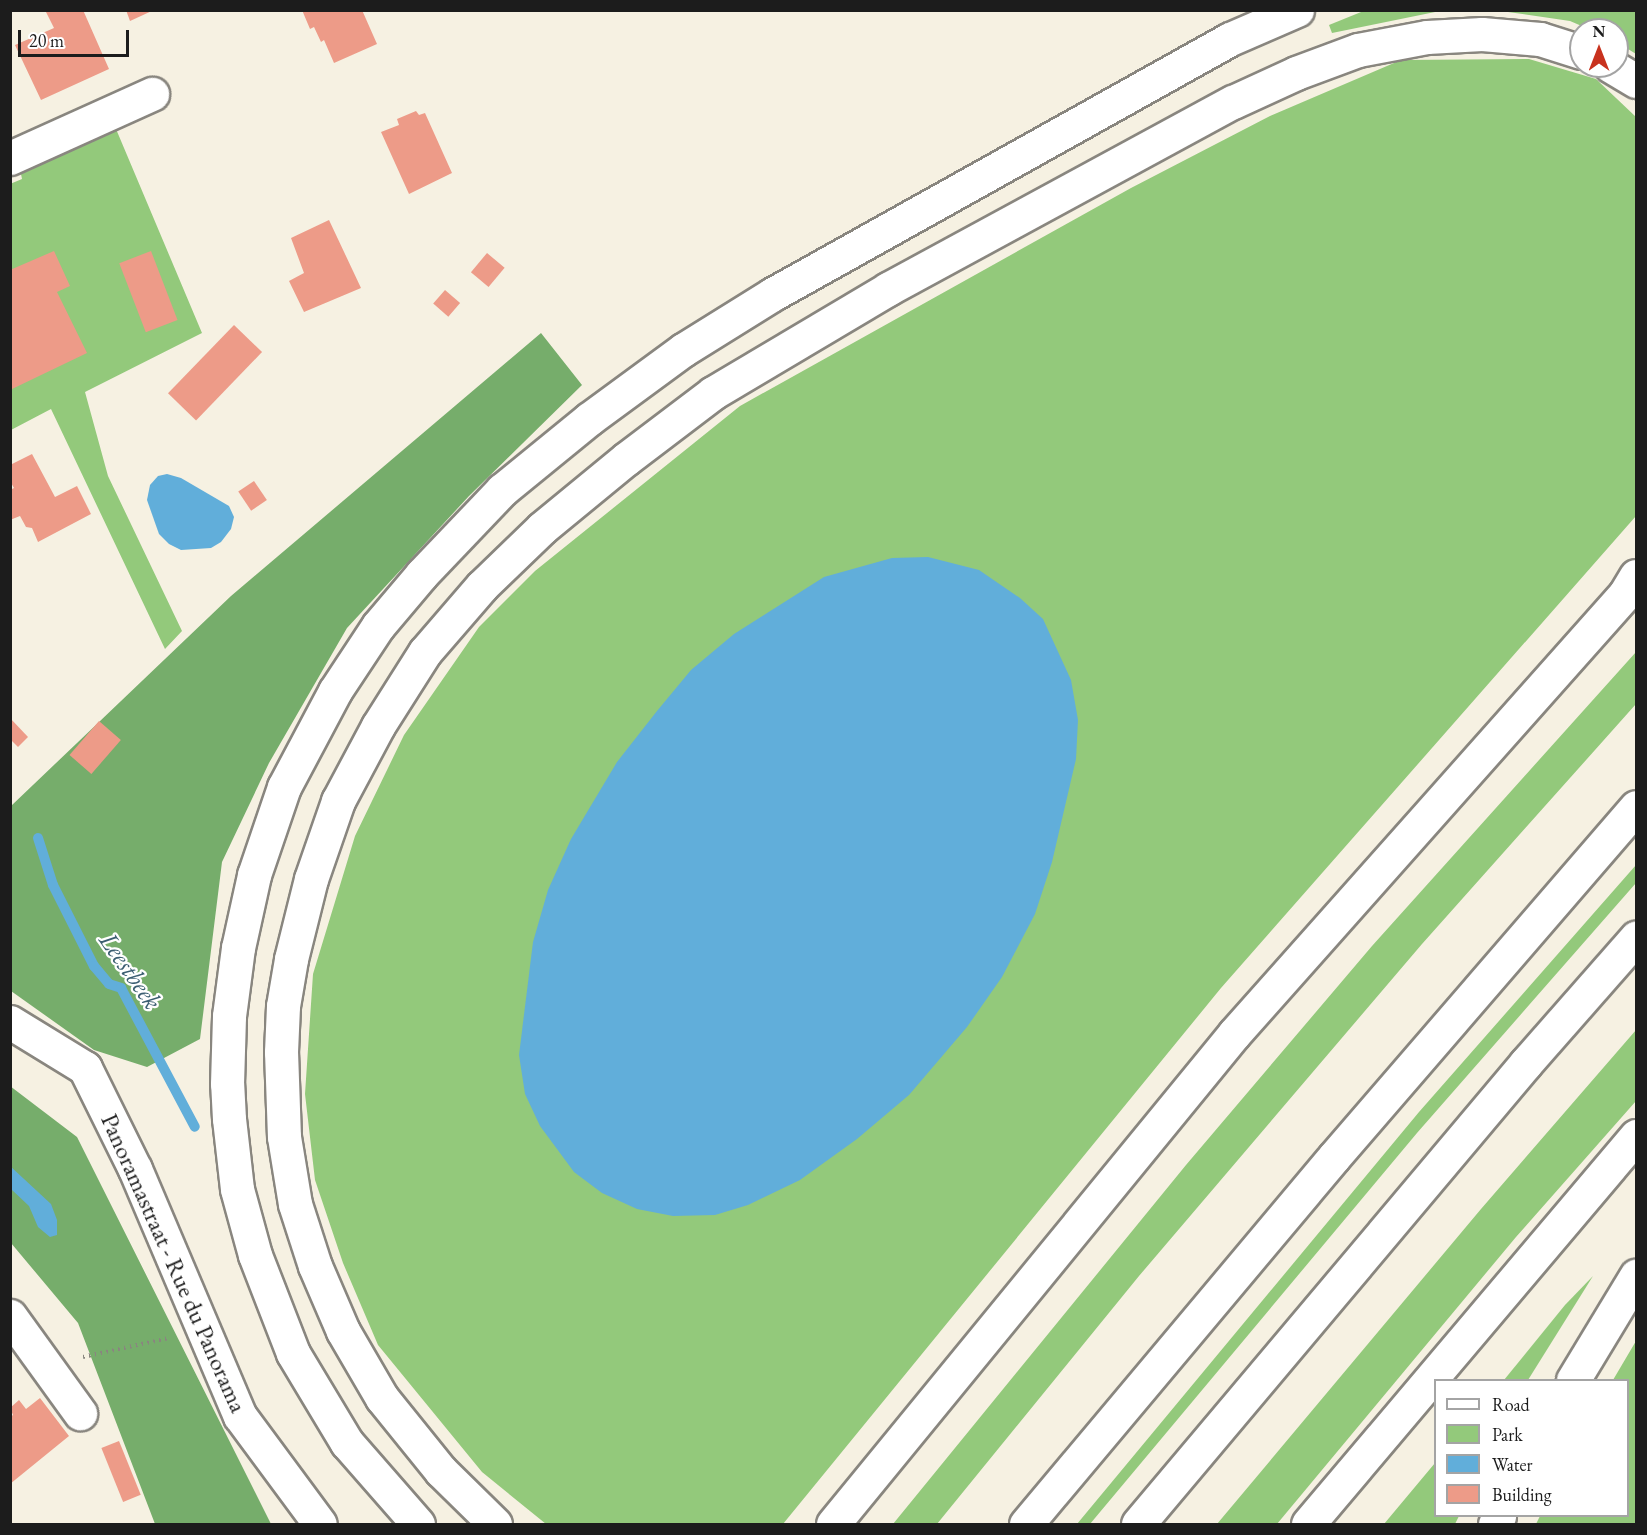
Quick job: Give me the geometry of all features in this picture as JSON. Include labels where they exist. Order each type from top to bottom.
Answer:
[{"type":"main road","points":[[418,1524],[347,1443],[293,1353],[255,1255],[237,1189],[229,1119],[227,1050],[233,982],[254,875],[284,787],[335,691],[385,617],[422,574],[502,490],[589,419],[683,350],[773,294],[1220,45],[1298,10]]},
{"type":"main road","points":[[495,1524],[441,1471],[382,1398],[343,1332],[315,1266],[295,1204],[284,1137],[281,1052],[284,1006],[291,959],[310,879],[338,801],[378,726],[425,652],[482,586],[542,528],[626,459],[713,393],[888,289],[1233,102],[1296,73],[1358,50],[1427,37],[1482,34],[1540,39],[1569,47]]},
{"type":"main road","points":[[10,158],[152,94]]},
{"type":"main road","points":[[832,1524],[1234,1034],[1633,585]]},
{"type":"main road","points":[[1026,1524],[1334,1157],[1636,807]]},
{"type":"main road","points":[[1138,1524],[1526,1063],[1636,938]]},
{"type":"main road","name":"Panoramastraat - Rue du Panorama","points":[[10,1022],[85,1068],[135,1169],[240,1416],[320,1524]]},
{"type":"main road","points":[[1308,1524],[1636,1136]]},
{"type":"main road","points":[[1574,1379],[1636,1276]]},
{"type":"main road","points":[[10,1316],[80,1413]]},
{"type":"path","points":[[96,1353],[172,1337]]},
{"type":"green space","points":[[1366,10],[1440,11],[1332,33],[1329,25]]},
{"type":"green space","points":[[1471,11],[1636,11],[1636,54],[1629,50],[1629,18],[1569,18],[1569,21],[1508,12]]},
{"type":"green space","points":[[1529,59],[1569,71],[1569,78],[1596,79],[1636,117],[1636,516],[1221,988],[783,1524],[546,1524],[482,1472],[378,1345],[343,1263],[315,1180],[305,1094],[313,974],[355,836],[404,735],[479,627],[535,571],[740,406],[1131,188],[1270,116],[1401,60]]},
{"type":"green space","points":[[116,129],[202,333],[85,392],[108,476],[182,631],[165,649],[51,409],[11,430],[10,184],[22,179],[21,174]]},
{"type":"green space","points":[[541,333],[582,385],[469,496],[347,628],[269,763],[222,862],[200,1039],[147,1067],[94,1050],[11,991],[11,806],[231,596]]},
{"type":"green space","points":[[1636,652],[1636,704],[1422,944],[1139,1276],[937,1524],[893,1524],[1186,1165],[1372,946]]},
{"type":"green space","points":[[1636,865],[1636,883],[1417,1133],[1090,1524],[1077,1524],[1419,1112]]},
{"type":"green space","points":[[1636,1030],[1636,1101],[1516,1237],[1277,1524],[1217,1524],[1481,1209]]},
{"type":"green space","points":[[10,1086],[77,1137],[271,1524],[155,1524],[78,1323],[11,1243]]},
{"type":"green space","points":[[1593,1276],[1529,1379],[1505,1379],[1565,1305]]},
{"type":"green space","points":[[1636,1341],[1636,1524],[1536,1524],[1540,1517],[1629,1517],[1629,1379],[1614,1379]]},
{"type":"green space","points":[[1434,1464],[1434,1517],[1458,1517],[1455,1524],[1384,1524]]},
{"type":"water","points":[[167,474],[181,478],[229,506],[234,517],[231,529],[221,542],[211,548],[181,550],[169,544],[159,534],[147,500],[150,485],[158,476]]},
{"type":"water","points":[[928,557],[979,570],[1020,598],[1043,619],[1071,680],[1078,720],[1076,759],[1052,862],[1035,914],[1002,977],[967,1027],[909,1095],[857,1139],[800,1180],[748,1205],[715,1215],[673,1216],[637,1209],[602,1193],[574,1172],[540,1126],[525,1094],[519,1055],[533,942],[548,890],[571,839],[617,762],[657,711],[691,670],[734,634],[824,577],[892,558]]},
{"type":"water","points":[[10,1166],[51,1204],[57,1220],[57,1235],[50,1237],[38,1227],[29,1206],[11,1189]]},
{"type":"building","points":[[45,10],[83,10],[109,69],[41,100],[15,45],[54,28]]},
{"type":"building","points":[[126,10],[154,10],[130,21]]},
{"type":"building","points":[[302,10],[362,10],[377,44],[334,63],[324,40],[321,42],[314,27],[310,29]]},
{"type":"building","points":[[416,111],[419,115],[425,113],[452,173],[409,194],[381,132],[399,125],[397,119]]},
{"type":"building","points":[[329,220],[361,288],[304,312],[289,281],[304,273],[291,238]]},
{"type":"building","points":[[54,251],[70,286],[57,292],[87,353],[12,389],[10,270]]},
{"type":"building","points":[[151,251],[178,320],[146,332],[119,263]]},
{"type":"building","points":[[487,253],[505,268],[489,287],[471,272]]},
{"type":"building","points":[[445,290],[460,303],[448,317],[433,304]]},
{"type":"building","points":[[234,325],[262,352],[196,420],[168,393]]},
{"type":"building","points":[[32,454],[55,497],[77,486],[91,514],[38,542],[32,528],[26,527],[20,516],[10,520],[10,490],[14,488],[10,481],[10,465]]},
{"type":"building","points":[[254,481],[267,500],[251,511],[238,492]]},
{"type":"building","points":[[10,718],[28,737],[18,747],[10,739]]},
{"type":"building","points":[[99,721],[121,740],[91,774],[69,755]]},
{"type":"building","points":[[40,1398],[69,1436],[10,1484],[10,1417],[13,1415],[10,1408],[19,1400],[26,1409]]},
{"type":"building","points":[[119,1441],[141,1495],[123,1502],[101,1448]]},
{"type":"waterway","name":"Leestbeek","points":[[38,838],[53,885],[94,966],[109,984],[121,988],[195,1127]]}]
